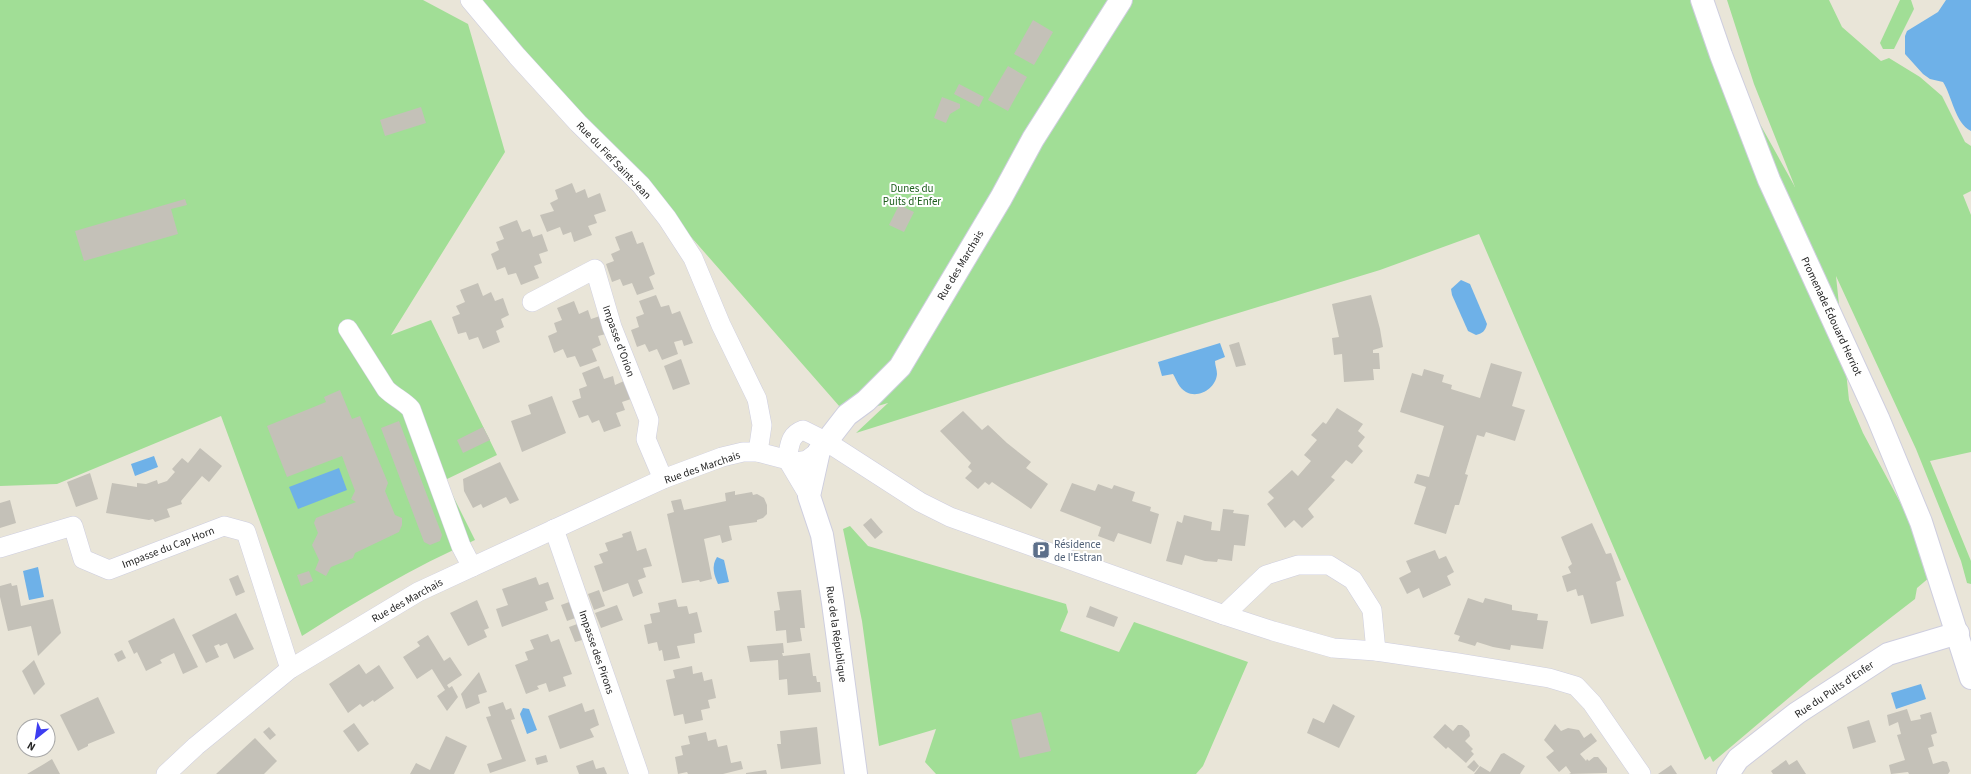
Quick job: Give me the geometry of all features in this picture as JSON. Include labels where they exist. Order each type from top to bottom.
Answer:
[{"type":"street","name":"Rue du Fief Saint-Jean","points":[[470,0],[517,56],[578,123],[641,185],[667,218],[680,238],[692,258],[721,325],[757,399],[762,425],[758,452]]},
{"type":"street","name":"Rue des Marchais","points":[[166,774],[196,746],[290,670],[418,592],[663,479],[722,457],[743,452],[758,452],[796,462],[807,460],[823,447],[846,415],[866,401],[900,368],[1001,198],[1033,139],[1122,0]]},
{"type":"street","name":"Promenade Édouard Herriot","points":[[1702,0],[1721,55],[1769,180],[1878,418],[1921,522],[1958,633],[1971,678]]},
{"type":"street","name":"Impasse d'Orion","points":[[532,302],[595,269],[612,327],[648,420],[646,439],[663,479]]},
{"type":"street","points":[[348,329],[386,389],[393,396],[406,403],[411,409],[461,546],[472,567]]},
{"type":"street","points":[[787,459],[791,437],[803,430],[823,447],[920,502],[950,517],[1224,615],[1333,648],[1376,651],[1549,678],[1576,686],[1592,703],[1641,774]]},
{"type":"street","points":[[809,496],[823,447]]},
{"type":"street","name":"Rue de la République","points":[[787,459],[809,496],[822,535],[833,603],[856,774]]},
{"type":"street","name":"Impasse du Cap Horn","points":[[0,548],[73,526],[83,559],[109,570],[224,526],[246,532],[290,670]]},
{"type":"street","name":"Impasse des Pirons","points":[[554,529],[640,774]]},
{"type":"street","points":[[1224,615],[1266,575],[1298,565],[1329,565],[1353,580],[1372,610],[1376,651]]},
{"type":"street","name":"Rue du Puits d'Enfer","points":[[1728,774],[1738,759],[1797,714],[1882,658],[1894,652],[1958,633]]},
{"type":"green space","points":[[0,0],[423,0],[468,24],[505,152],[391,335],[431,320],[497,455],[445,480],[475,540],[430,561],[302,636],[221,416],[57,484],[0,486]]},
{"type":"green space","name":"Dunes du Puits d'Enfer","points":[[462,0],[1691,0],[1795,187],[1754,84],[1727,0],[1829,0],[1842,27],[1881,61],[1889,58],[1920,77],[1942,96],[1965,142],[1971,146],[1971,191],[1963,195],[1971,215],[1971,452],[1930,461],[1971,561],[1971,584],[1967,583],[1961,561],[1916,449],[1836,276],[1849,400],[1863,433],[1937,571],[1917,588],[1915,599],[1810,680],[1713,762],[1710,756],[1705,760],[1479,234],[1380,270],[1212,321],[856,433],[888,403],[847,415],[600,133]]},
{"type":"green space","points":[[1900,0],[1911,0],[1914,9],[1894,49],[1883,49],[1880,43]]},
{"type":"green space","points":[[850,526],[868,546],[1066,604],[1068,612],[1060,631],[1119,652],[1134,622],[1248,662],[1203,766],[1196,774],[936,774],[925,762],[936,729],[879,746],[862,621],[843,529]]},
{"type":"water","points":[[1946,0],[1971,0],[1971,131],[1957,116],[1943,82],[1930,79],[1923,74],[1905,54],[1905,36],[1907,31],[1938,12]]},
{"type":"water","points":[[1461,280],[1470,284],[1487,324],[1483,331],[1476,335],[1468,331],[1452,295],[1451,289]]},
{"type":"water","points":[[1220,343],[1225,357],[1215,361],[1217,374],[1216,379],[1214,384],[1206,391],[1191,394],[1186,392],[1178,384],[1173,374],[1162,376],[1158,362]]},
{"type":"water","points":[[154,456],[158,467],[135,476],[131,464]]},
{"type":"water","points":[[339,468],[347,490],[298,509],[289,487]]},
{"type":"water","points":[[717,557],[724,560],[729,582],[718,584],[714,574],[714,564]]},
{"type":"water","points":[[38,567],[44,597],[29,600],[23,571]]},
{"type":"water","points":[[1921,684],[1926,699],[1896,709],[1891,693]]},
{"type":"water","points":[[523,708],[529,709],[537,730],[527,734],[520,714]]},
{"type":"building","points":[[1033,20],[1053,32],[1034,65],[1014,54]]},
{"type":"building","points":[[1008,66],[1027,77],[1008,111],[988,100]]},
{"type":"building","points":[[959,84],[984,97],[979,107],[954,94]]},
{"type":"building","points":[[942,97],[960,104],[960,108],[950,114],[946,123],[934,118]]},
{"type":"building","points":[[421,107],[426,123],[385,136],[380,120]]},
{"type":"building","points":[[572,183],[576,193],[585,189],[588,198],[600,193],[606,211],[594,215],[597,223],[588,226],[592,235],[574,242],[571,232],[563,235],[560,227],[547,232],[540,215],[554,211],[550,203],[558,199],[555,190]]},
{"type":"building","points":[[185,199],[187,205],[171,209],[178,234],[84,261],[75,231]]},
{"type":"building","points":[[899,205],[914,212],[904,232],[889,225]]},
{"type":"building","points":[[517,220],[522,232],[530,229],[533,237],[542,234],[548,251],[539,254],[542,263],[534,266],[539,278],[521,285],[516,273],[508,275],[505,267],[497,270],[491,254],[499,250],[496,242],[504,239],[499,227]]},
{"type":"building","points":[[632,231],[637,244],[643,242],[655,274],[649,277],[654,289],[637,295],[632,283],[623,286],[620,279],[612,282],[606,264],[614,261],[611,254],[620,250],[615,237]]},
{"type":"building","points":[[478,283],[483,296],[491,292],[495,301],[503,298],[509,315],[501,319],[504,327],[496,331],[500,342],[483,349],[478,337],[469,340],[466,332],[458,334],[452,317],[460,314],[456,306],[465,302],[460,290]]},
{"type":"building","points":[[656,295],[661,307],[669,305],[672,314],[680,311],[693,343],[684,346],[682,340],[674,342],[678,354],[662,360],[657,349],[649,352],[645,344],[637,347],[631,330],[639,327],[636,317],[644,314],[639,301]]},
{"type":"building","points":[[1371,295],[1383,347],[1373,350],[1373,353],[1379,353],[1380,369],[1373,369],[1374,380],[1344,382],[1342,354],[1334,355],[1332,338],[1339,337],[1332,304]]},
{"type":"building","points":[[574,301],[579,314],[588,310],[591,319],[600,316],[606,334],[598,336],[601,345],[592,349],[597,361],[580,367],[575,356],[567,358],[563,349],[554,353],[548,336],[557,332],[554,323],[562,320],[557,308]]},
{"type":"building","points":[[1239,342],[1246,365],[1236,367],[1229,345]]},
{"type":"building","points":[[681,359],[690,384],[673,390],[664,366]]},
{"type":"building","points":[[1491,363],[1522,372],[1512,406],[1525,410],[1515,441],[1486,432],[1484,437],[1477,435],[1465,474],[1468,475],[1459,505],[1455,505],[1446,534],[1414,524],[1426,487],[1414,483],[1417,474],[1429,477],[1444,426],[1400,412],[1412,373],[1422,376],[1424,369],[1444,375],[1442,382],[1452,385],[1451,389],[1480,398]]},
{"type":"building","points":[[599,366],[604,379],[613,376],[615,385],[624,381],[631,399],[622,402],[625,410],[616,413],[621,426],[604,432],[599,420],[592,423],[588,415],[579,418],[572,401],[581,398],[579,389],[587,386],[582,373]]},
{"type":"building","points":[[340,390],[352,419],[360,416],[388,483],[385,491],[395,515],[402,518],[402,525],[399,532],[355,553],[353,558],[331,567],[326,576],[315,570],[319,560],[312,545],[318,533],[314,523],[316,518],[356,502],[351,499],[355,491],[342,456],[287,477],[267,426],[326,402],[324,397]]},
{"type":"building","points":[[552,396],[566,433],[522,452],[511,421],[531,414],[528,405]]},
{"type":"building","points":[[1337,408],[1363,424],[1358,431],[1365,437],[1358,446],[1363,451],[1352,464],[1346,460],[1331,477],[1335,480],[1308,509],[1314,517],[1302,528],[1294,520],[1285,528],[1267,504],[1274,498],[1268,492],[1292,470],[1298,476],[1311,461],[1304,455],[1317,440],[1311,435],[1323,422],[1326,424]]},
{"type":"building","points":[[963,411],[982,430],[988,425],[1007,443],[1031,462],[1026,468],[1048,484],[1031,509],[992,482],[989,485],[985,482],[978,489],[965,478],[972,471],[968,467],[971,463],[940,431]]},
{"type":"building","points":[[399,421],[442,535],[440,541],[430,545],[424,542],[381,428]]},
{"type":"building","points":[[483,427],[490,440],[463,453],[457,440]]},
{"type":"building","points":[[200,448],[222,466],[209,482],[202,476],[181,501],[182,504],[167,509],[170,517],[155,522],[153,519],[149,520],[106,513],[112,483],[137,487],[137,483],[146,484],[157,480],[158,484],[167,481],[175,472],[172,469],[182,458],[188,463]]},
{"type":"building","points":[[500,462],[519,500],[510,504],[506,497],[483,508],[481,504],[473,508],[464,491],[463,479]]},
{"type":"building","points":[[90,473],[98,499],[76,507],[67,482]]},
{"type":"building","points":[[1072,483],[1095,491],[1098,484],[1112,489],[1114,485],[1135,492],[1132,501],[1151,507],[1150,511],[1159,514],[1151,544],[1118,533],[1114,542],[1098,536],[1101,527],[1060,511]]},
{"type":"building","points":[[735,491],[735,495],[752,492],[753,495],[757,494],[764,498],[767,505],[767,514],[763,518],[757,520],[757,522],[729,526],[732,540],[722,543],[720,535],[704,539],[712,579],[700,582],[699,580],[682,583],[667,514],[674,512],[671,501],[681,499],[684,510],[726,501],[725,493]]},
{"type":"building","points":[[10,500],[16,523],[0,528],[0,503]]},
{"type":"building","points":[[1223,509],[1234,510],[1233,513],[1249,515],[1245,546],[1234,545],[1232,561],[1218,559],[1217,562],[1205,561],[1185,555],[1182,565],[1166,561],[1177,521],[1182,523],[1184,515],[1212,522],[1211,530],[1220,531]]},
{"type":"building","points":[[871,518],[883,532],[875,539],[863,525]]},
{"type":"building","points":[[1592,523],[1606,554],[1611,553],[1621,580],[1616,582],[1624,616],[1591,624],[1583,595],[1578,596],[1576,589],[1567,592],[1562,576],[1571,573],[1568,567],[1572,564],[1561,537]]},
{"type":"building","points":[[631,531],[637,551],[646,548],[652,566],[643,568],[646,577],[638,580],[643,593],[633,597],[628,583],[603,592],[594,566],[603,563],[599,554],[608,551],[605,543],[623,537],[622,534]]},
{"type":"building","points":[[1435,550],[1439,559],[1446,556],[1454,572],[1447,576],[1451,585],[1423,598],[1419,588],[1407,594],[1399,578],[1411,572],[1406,561]]},
{"type":"building","points":[[309,571],[313,581],[301,586],[297,575]]},
{"type":"building","points":[[238,575],[245,592],[236,596],[229,579]]},
{"type":"building","points":[[536,577],[539,585],[548,582],[554,599],[545,602],[548,610],[502,627],[496,609],[508,605],[502,589]]},
{"type":"building","points":[[11,583],[12,586],[17,585],[21,606],[53,599],[61,633],[38,656],[31,626],[8,631],[0,597],[0,586]]},
{"type":"building","points":[[599,590],[605,606],[594,610],[588,594]]},
{"type":"building","points":[[801,590],[805,628],[800,628],[802,641],[787,643],[786,630],[776,631],[774,611],[780,610],[777,592]]},
{"type":"building","points":[[1468,598],[1483,603],[1485,598],[1512,605],[1512,610],[1538,614],[1537,620],[1548,621],[1543,649],[1511,645],[1510,650],[1477,642],[1475,646],[1458,641],[1460,636],[1454,634]]},
{"type":"building","points":[[676,599],[678,607],[687,606],[689,614],[697,612],[702,632],[694,634],[695,643],[677,646],[680,658],[664,661],[662,650],[659,651],[657,642],[648,644],[644,625],[652,623],[650,614],[660,612],[658,603]]},
{"type":"building","points":[[477,600],[489,628],[484,630],[487,637],[468,646],[450,613]]},
{"type":"building","points":[[572,601],[578,617],[567,621],[561,605]]},
{"type":"building","points":[[617,605],[623,620],[601,628],[595,613]]},
{"type":"building","points":[[1090,606],[1118,617],[1114,627],[1086,617]]},
{"type":"building","points":[[236,613],[254,649],[234,659],[227,643],[220,646],[219,644],[214,646],[219,657],[206,663],[192,635]]},
{"type":"building","points":[[174,618],[198,667],[183,674],[174,653],[160,660],[162,663],[146,671],[137,652],[134,654],[128,641]]},
{"type":"building","points":[[580,623],[586,639],[575,642],[569,627]]},
{"type":"building","points":[[548,634],[551,642],[559,639],[572,674],[563,677],[566,686],[549,692],[546,683],[537,686],[539,689],[526,694],[515,665],[528,660],[525,652],[534,649],[530,640]]},
{"type":"building","points":[[428,635],[444,661],[450,657],[462,675],[447,685],[449,688],[452,686],[458,697],[447,711],[437,696],[445,690],[432,669],[417,679],[403,657],[420,646],[417,642]]},
{"type":"building","points":[[783,643],[783,656],[810,653],[813,676],[816,676],[817,682],[820,682],[821,692],[788,695],[787,679],[779,680],[778,660],[750,662],[747,646]]},
{"type":"building","points":[[122,650],[126,658],[118,662],[114,654]]},
{"type":"building","points":[[34,660],[45,684],[34,695],[22,671]]},
{"type":"building","points":[[359,664],[366,674],[379,665],[394,688],[374,702],[373,700],[363,707],[360,704],[348,713],[329,684]]},
{"type":"building","points":[[692,666],[693,674],[702,672],[704,681],[712,679],[716,698],[708,700],[710,708],[701,710],[703,720],[685,724],[683,714],[674,716],[666,680],[675,678],[673,670]]},
{"type":"building","points":[[479,672],[487,692],[478,695],[480,703],[466,709],[461,694]]},
{"type":"building","points":[[98,697],[115,733],[88,744],[88,746],[78,751],[60,715]]},
{"type":"building","points":[[503,702],[506,710],[511,708],[515,719],[511,720],[526,761],[490,773],[487,764],[502,759],[486,717],[491,716],[488,707]]},
{"type":"building","points":[[582,703],[585,712],[594,709],[599,725],[590,729],[594,737],[560,749],[548,716]]},
{"type":"building","points":[[1333,704],[1355,716],[1339,748],[1307,733],[1313,718],[1324,723]]},
{"type":"building","points":[[1907,709],[1911,721],[1921,719],[1920,715],[1931,712],[1937,733],[1931,735],[1934,746],[1928,748],[1933,764],[1943,761],[1947,762],[1950,771],[1948,774],[1909,774],[1908,772],[1891,774],[1889,765],[1905,760],[1897,735],[1901,734],[1898,722],[1889,726],[1887,715]]},
{"type":"building","points":[[1041,712],[1051,751],[1020,758],[1011,720]]},
{"type":"building","points":[[1869,720],[1876,742],[1853,749],[1847,727]]},
{"type":"building","points":[[354,723],[369,744],[358,752],[343,731]]},
{"type":"building","points":[[1445,724],[1453,731],[1458,725],[1462,725],[1469,731],[1470,736],[1465,741],[1473,749],[1471,751],[1474,754],[1466,763],[1448,747],[1446,749],[1433,737]]},
{"type":"building","points":[[1555,724],[1561,731],[1568,728],[1579,730],[1584,738],[1591,733],[1597,741],[1580,754],[1586,761],[1587,759],[1589,761],[1594,757],[1598,757],[1607,768],[1607,773],[1569,774],[1571,773],[1566,766],[1559,772],[1546,757],[1554,751],[1544,740]]},
{"type":"building","points":[[269,727],[276,735],[270,740],[263,732]]},
{"type":"building","points":[[817,727],[821,764],[781,769],[777,744],[781,744],[780,731]]},
{"type":"building","points":[[706,732],[708,741],[716,739],[718,747],[727,745],[731,763],[741,761],[743,769],[723,774],[688,774],[687,772],[678,774],[675,757],[683,755],[681,746],[690,744],[688,736]]},
{"type":"building","points":[[446,736],[467,746],[454,774],[410,774],[416,763],[430,770]]},
{"type":"building","points":[[255,738],[277,761],[264,774],[216,774]]},
{"type":"building","points":[[1504,753],[1525,766],[1520,774],[1474,774],[1480,766],[1490,772],[1501,754]]},
{"type":"building","points":[[546,755],[548,762],[537,765],[535,758]]},
{"type":"building","points":[[52,759],[60,774],[27,774],[44,764]]},
{"type":"building","points":[[593,760],[596,769],[604,767],[607,774],[579,774],[576,766]]},
{"type":"building","points":[[1474,760],[1479,766],[1474,772],[1467,767]]},
{"type":"building","points":[[1786,760],[1789,765],[1797,760],[1806,774],[1773,774],[1771,771]]},
{"type":"building","points":[[1671,765],[1677,774],[1658,774]]},
{"type":"building","points":[[766,770],[767,774],[746,774],[746,773]]},
{"type":"place","name":"Résidence de l'Estran","points":[[1041,550]]}]
